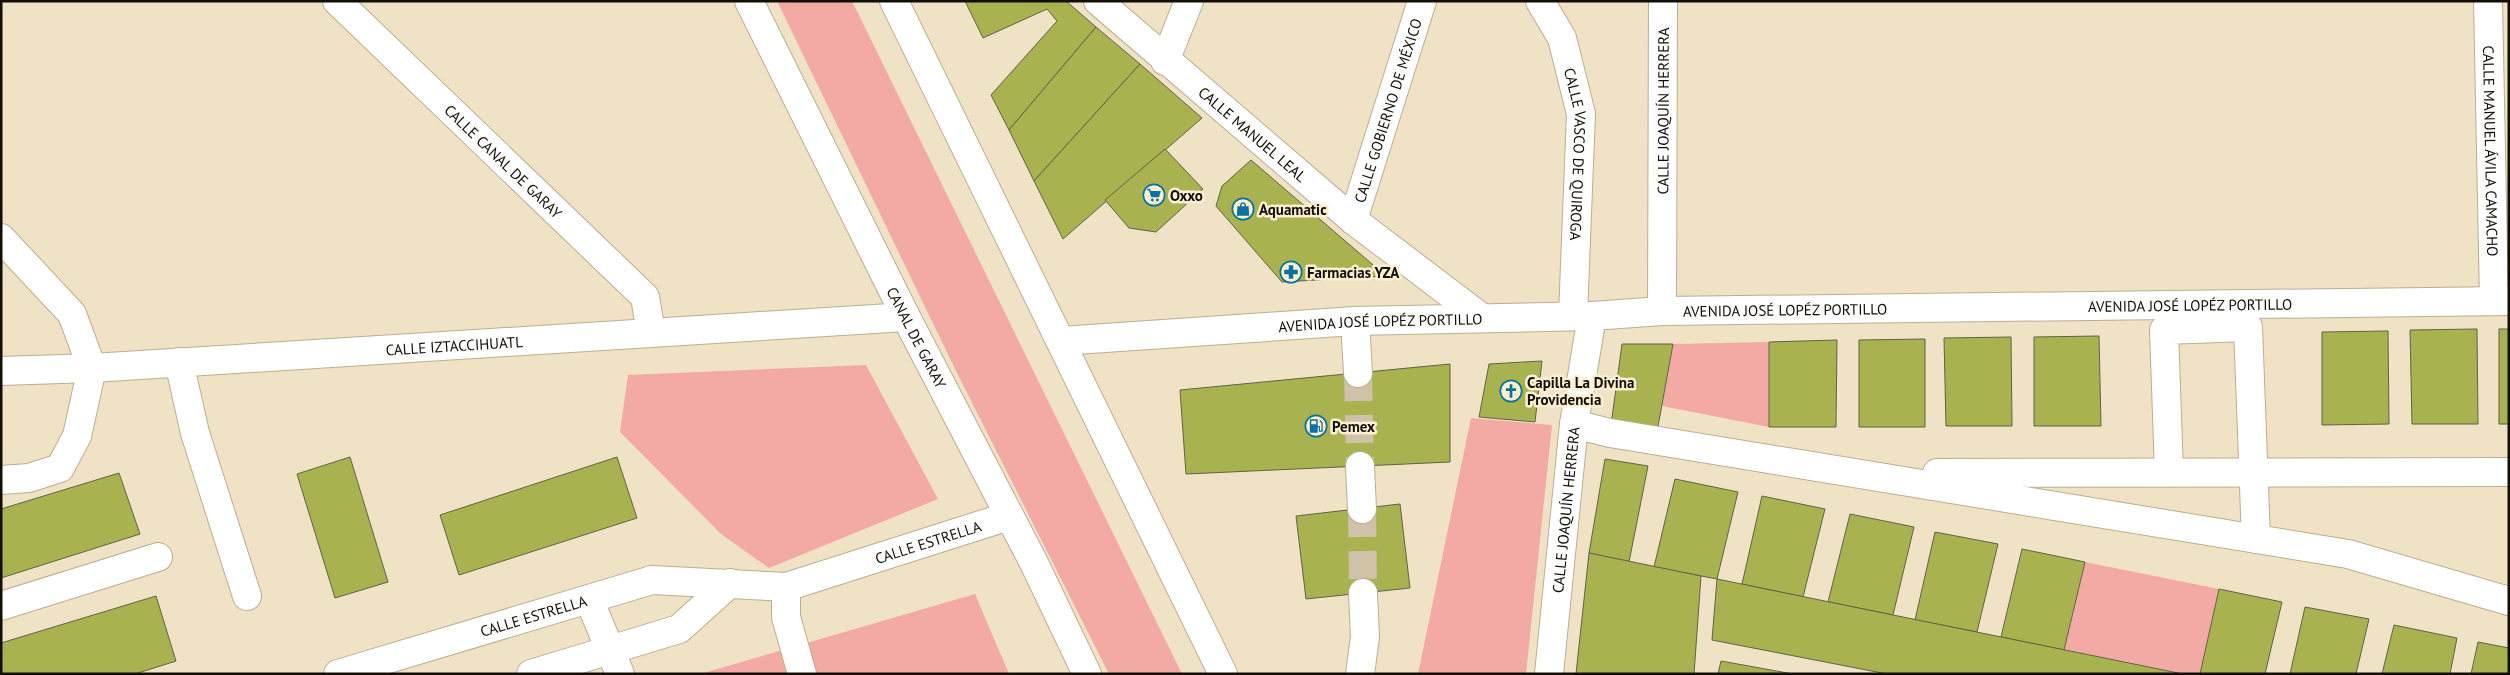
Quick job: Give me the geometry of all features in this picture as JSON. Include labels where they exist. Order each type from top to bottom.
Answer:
[{"type":"street","name":"CALLE CANAL DE GARAY","points":[[337,1],[646,297],[651,333]]},
{"type":"street","name":"CANAL DE GARAY","points":[[749,1],[906,317],[1034,562],[1088,674]]},
{"type":"street","points":[[894,1],[1223,674]]},
{"type":"street","name":"CALLE MANUEL LEAL","points":[[1098,1],[1165,61],[1353,220],[1482,318]]},
{"type":"street","points":[[1165,61],[1189,1]]},
{"type":"street","name":"CALLE GOBIERNO DE MÉXICO","points":[[1353,220],[1422,1]]},
{"type":"street","name":"CALLE VASCO DE QUIROGA","points":[[1540,1],[1562,38],[1581,114],[1583,316]]},
{"type":"street","name":"CALLE JOAQUÍN HERRERA","points":[[1662,311],[1663,1]]},
{"type":"street","name":"CALLE MANUEL ÁVILA CAMACHO","points":[[2488,1],[2501,301]]},
{"type":"street","points":[[1,238],[72,314],[92,368],[77,436],[60,468],[29,478],[1,480]]},
{"type":"street","name":"AVENIDA JOSÉ LOPÉZ PORTILLO","points":[[1061,341],[1355,321],[1583,316],[1662,311],[2501,301]]},
{"type":"street","name":"CALLE JOAQUÍN HERRERA","points":[[1549,674],[1583,316]]},
{"type":"street","name":"CALLE IZTACCIHUATL","points":[[1,370],[92,368],[906,317]]},
{"type":"street","points":[[1355,321],[1358,373]]},
{"type":"street","points":[[2169,472],[2164,330],[2248,327],[2256,539]]},
{"type":"street","points":[[179,362],[194,433],[246,596]]},
{"type":"street","points":[[1574,424],[1610,433],[2348,554],[2509,601]]},
{"type":"street","points":[[1360,466],[1362,509]]},
{"type":"street","points":[[1855,473],[2509,472]]},
{"type":"street","name":"CALLE ESTRELLA","points":[[338,674],[410,664],[589,599],[652,580],[786,587],[1009,516]]},
{"type":"street","points":[[1,606],[158,557]]},
{"type":"street","points":[[531,674],[615,662],[679,629],[730,583]]},
{"type":"street","points":[[786,587],[786,617],[802,674]]},
{"type":"street","points":[[1360,674],[1365,637],[1363,593]]},
{"type":"street","points":[[589,599],[615,662]]},
{"type":"shaded area","points":[[777,1],[852,1],[1182,674],[1109,674],[958,375]]},
{"type":"shaded area","points":[[1769,342],[1769,427],[1662,406],[1673,344]]},
{"type":"shaded area","points":[[866,365],[938,499],[769,568],[721,534],[620,432],[628,375]]},
{"type":"shaded area","points":[[1471,418],[1552,425],[1526,674],[1418,674]]},
{"type":"shaded area","points":[[2085,562],[2219,589],[2200,674],[2183,674],[2064,650]]},
{"type":"shaded area","points":[[975,594],[1009,674],[700,674]]},
{"type":"building","points":[[965,1],[1066,1],[1096,27],[1009,130],[991,95],[1057,21],[1047,9],[983,38]]},
{"type":"building","points":[[1096,27],[1140,64],[1034,181],[1009,130]]},
{"type":"building","points":[[1140,64],[1202,118],[1063,239],[1034,181]]},
{"type":"building","name":"Oxxo","points":[[1165,149],[1203,189],[1156,232],[1129,228],[1105,200]]},
{"type":"building","points":[[1251,160],[1386,276],[1282,282],[1216,206],[1222,186]]},
{"type":"building","points":[[2477,329],[2478,424],[2412,424],[2410,330]]},
{"type":"building","points":[[2499,329],[2509,329],[2509,424],[2499,424]]},
{"type":"building","points":[[2388,331],[2389,424],[2322,425],[2322,332]]},
{"type":"building","points":[[2099,336],[2101,426],[2034,426],[2034,337]]},
{"type":"building","points":[[2011,337],[2012,426],[1946,426],[1944,338]]},
{"type":"building","points":[[1925,339],[1925,427],[1859,427],[1859,340]]},
{"type":"building","points":[[1837,340],[1836,427],[1769,427],[1769,342]]},
{"type":"building","points":[[1622,344],[1673,344],[1657,432],[1611,425]]},
{"type":"building","name":"Capilla La Divina Providencia","points":[[1542,361],[1535,422],[1479,417],[1489,364]]},
{"type":"building","name":"Pemex","points":[[1450,364],[1450,462],[1186,474],[1180,390]]},
{"type":"building","points":[[350,457],[388,582],[335,598],[297,474]]},
{"type":"building","points":[[617,457],[637,518],[459,575],[440,515]]},
{"type":"building","points":[[1605,459],[1648,466],[1629,562],[1589,553]]},
{"type":"building","points":[[119,473],[140,534],[1,578],[1,509]]},
{"type":"building","points":[[1675,479],[1738,492],[1717,579],[1654,567]]},
{"type":"building","points":[[1762,496],[1825,509],[1803,597],[1742,584]]},
{"type":"building","points":[[1400,504],[1410,588],[1306,599],[1296,516]]},
{"type":"building","points":[[1850,514],[1914,527],[1893,615],[1828,602]]},
{"type":"building","points":[[1935,532],[1998,544],[1977,632],[1915,620]]},
{"type":"building","points":[[2022,549],[2085,562],[2064,650],[2001,637]]},
{"type":"building","points":[[1589,553],[1701,576],[1694,674],[1576,674]]},
{"type":"building","points":[[1717,579],[2183,674],[1887,674],[1712,640]]},
{"type":"building","points":[[2219,589],[2282,602],[2265,674],[2200,674]]},
{"type":"building","points":[[156,596],[176,661],[135,674],[1,674],[1,643]]},
{"type":"building","points":[[2305,607],[2369,619],[2356,674],[2290,674]]},
{"type":"building","points":[[2394,625],[2457,638],[2450,674],[2382,674]]},
{"type":"building","points":[[2478,642],[2509,648],[2509,674],[2471,674]]},
{"type":"building","points":[[1721,661],[1793,674],[1718,674]]},
{"type":"tunnel","points":[[1358,373],[1360,466]]},
{"type":"tunnel","points":[[1362,509],[1363,593]]},
{"type":"place","name":"Oxxo","points":[[1154,195]]},
{"type":"place","name":"Aquamatic","points":[[1243,209]]},
{"type":"place","name":"Farmacias YZA","points":[[1291,272]]},
{"type":"place","name":"Capilla La Divina Providencia","points":[[1511,391]]},
{"type":"place","name":"Pemex","points":[[1316,426]]}]
